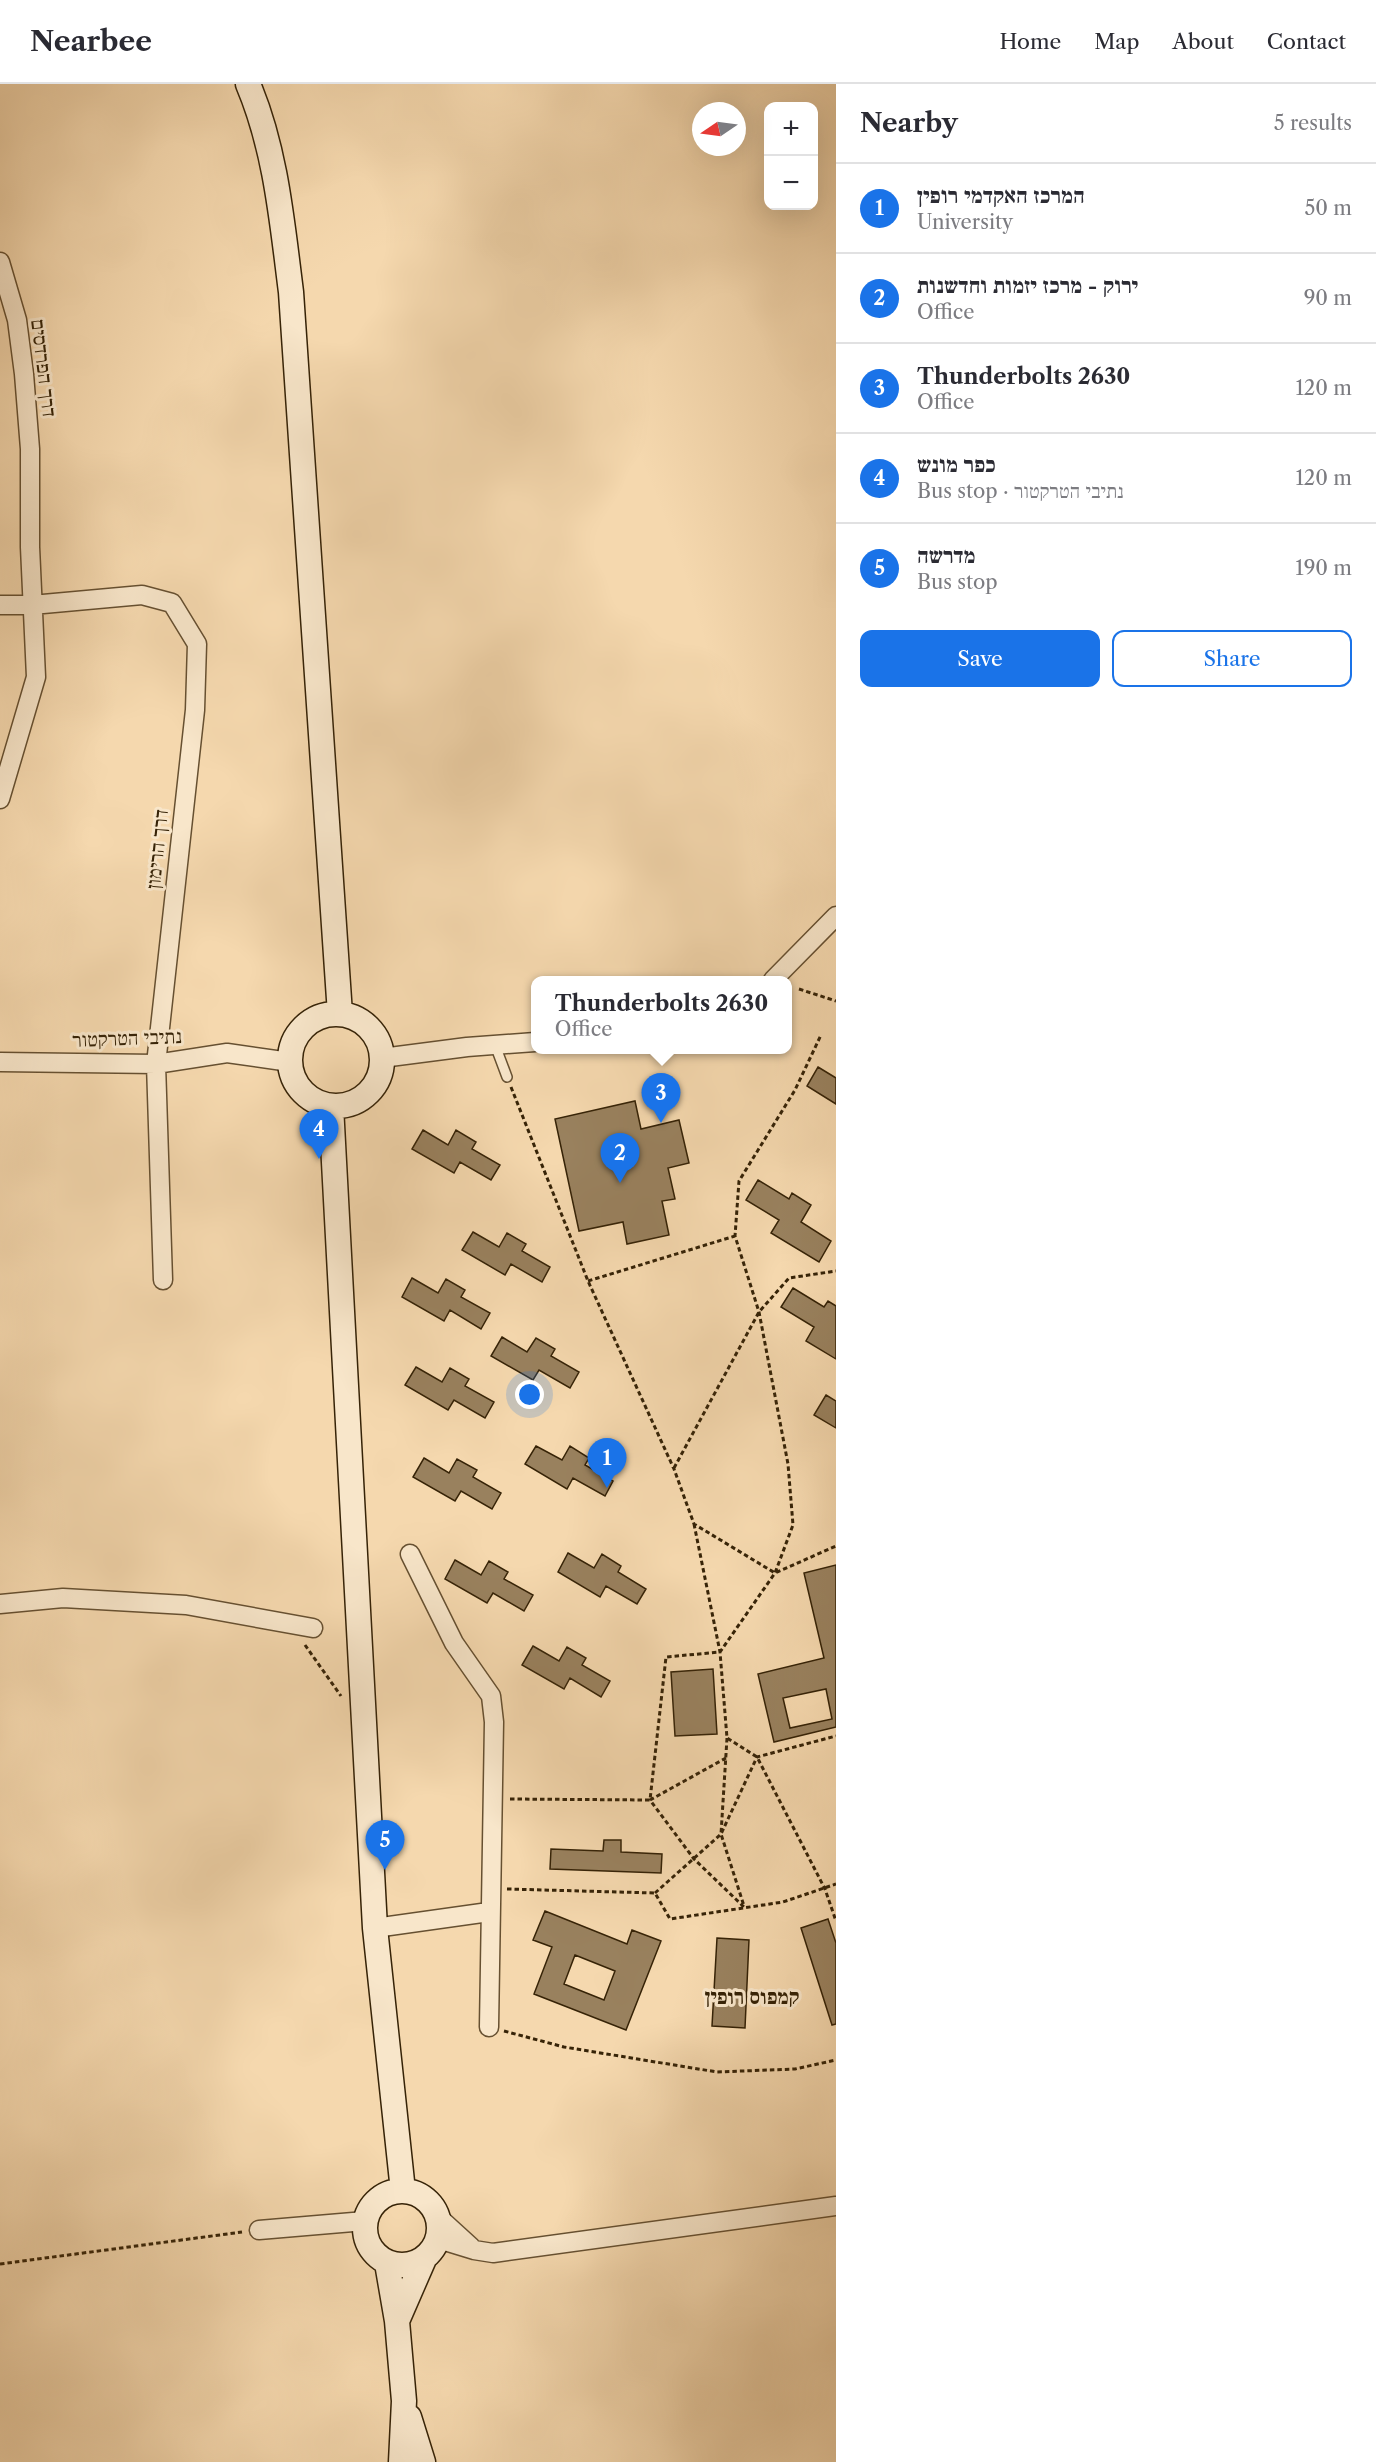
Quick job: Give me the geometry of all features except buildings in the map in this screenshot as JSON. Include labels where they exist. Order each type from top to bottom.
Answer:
[{"type":"main road","points":[[248,84],[257,106],[278,186],[291,292],[340,1014]]},
{"type":"main road","points":[[340,1014],[353,1017],[364,1024],[379,1045],[382,1058],[379,1074],[372,1088],[361,1098],[346,1104],[331,1106],[307,1096],[292,1075],[290,1062],[291,1049],[304,1026],[321,1016],[340,1014]]},
{"type":"main road","points":[[331,1106],[375,1928],[403,2191]]},
{"type":"main road","points":[[397,2321],[424,2259],[432,2250],[437,2228],[424,2198],[414,2193],[393,2192],[375,2202],[365,2221],[364,2234],[369,2246],[377,2256],[387,2263],[400,2266],[424,2259]]},
{"type":"main road","points":[[387,2263],[397,2321],[404,2401],[401,2462]]},
{"type":"main road","points":[[404,2401],[423,2462]]},
{"type":"street","name":"דרך הפרדסים","points":[[0,262],[16,320],[24,374],[30,449],[32,605],[36,677],[0,799]]},
{"type":"street","name":"דרך הרימון","points":[[0,605],[32,605],[142,595],[172,603],[197,644],[195,710],[156,1064],[163,1280]]},
{"type":"street","points":[[778,976],[836,916]]},
{"type":"street","points":[[382,1058],[531,1042]]},
{"type":"street","name":"נתיבי הטרקטור","points":[[0,1062],[156,1064],[227,1053],[290,1062]]},
{"type":"street","points":[[410,1554],[454,1643],[491,1696],[494,1722],[489,1912],[489,2027]]},
{"type":"street","points":[[0,1604],[63,1598],[186,1605],[313,1628]]},
{"type":"street","points":[[375,1928],[489,1912]]},
{"type":"street","points":[[437,2228],[474,2250],[493,2253],[836,2206]]},
{"type":"street","points":[[259,2230],[365,2221]]},
{"type":"lane","points":[[495,1045],[507,1077]]},
{"type":"path","points":[[799,990],[836,1002]]},
{"type":"path","points":[[745,1908],[694,1859],[650,1800],[666,1657],[720,1652],[775,1573],[793,1525],[788,1464],[759,1312],[735,1236],[739,1181],[795,1090],[821,1035]]},
{"type":"path","points":[[507,1077],[588,1281],[674,1469],[694,1524],[720,1652],[727,1738],[721,1834],[745,1908]]},
{"type":"path","points":[[588,1281],[735,1236]]},
{"type":"path","points":[[674,1469],[759,1312],[789,1278],[836,1271]]},
{"type":"path","points":[[694,1524],[775,1573]]},
{"type":"path","points":[[775,1573],[836,1546]]},
{"type":"path","points":[[756,1757],[836,1736]]},
{"type":"path","points":[[727,1738],[756,1757],[825,1889],[836,1921]]},
{"type":"path","points":[[490,1888],[655,1893],[721,1834],[756,1757]]},
{"type":"path","points":[[492,1799],[650,1800],[726,1758]]},
{"type":"path","points":[[655,1893],[670,1919],[783,1902],[836,1884]]},
{"type":"path","points":[[489,2027],[564,2047],[717,2072],[795,2069],[836,2060]]},
{"type":"path","points":[[0,2264],[259,2230]]},
{"type":"place","name":"Thunderbolts 2630","points":[[661,1123]]},
{"type":"place","name":"כפר מונש","points":[[319,1159]]},
{"type":"place","name":"ירוק - מרכז יזמות וחדשנות","points":[[620,1183]]},
{"type":"place","name":"המרכז האקדמי רופין","points":[[607,1488]]},
{"type":"place","name":"מדרשה","points":[[385,1870]]},
{"type":"district","name":"קמפוס רופין","points":[[752,1997]]}]
